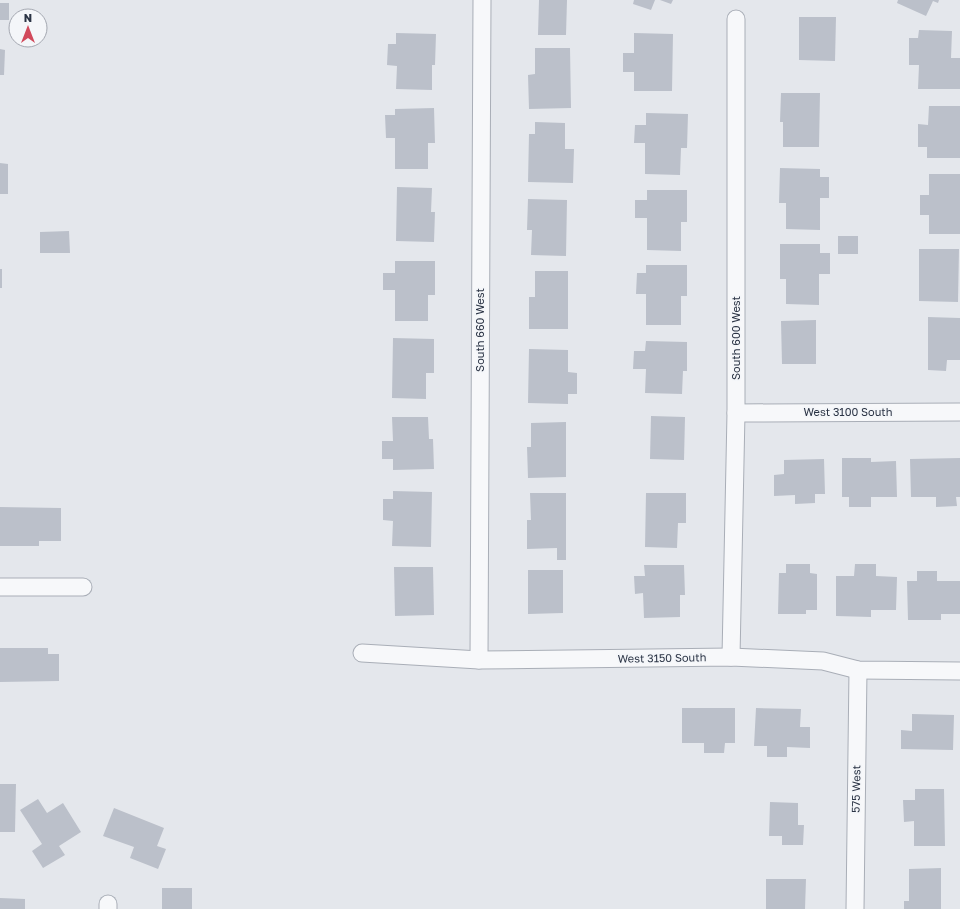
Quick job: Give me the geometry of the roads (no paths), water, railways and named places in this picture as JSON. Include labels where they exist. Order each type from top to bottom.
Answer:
[{"type":"street","name":"South 660 West","points":[[479,660],[482,0]]},
{"type":"street","name":"South 600 West","points":[[731,657],[736,413],[736,19]]},
{"type":"street","name":"West 3100 South","points":[[736,413],[960,412]]},
{"type":"street","points":[[0,587],[83,588]]},
{"type":"street","name":"West 3150 South","points":[[362,653],[479,660],[731,657],[822,661],[858,670],[960,671]]},
{"type":"street","name":"575 West","points":[[855,909],[858,670]]}]
